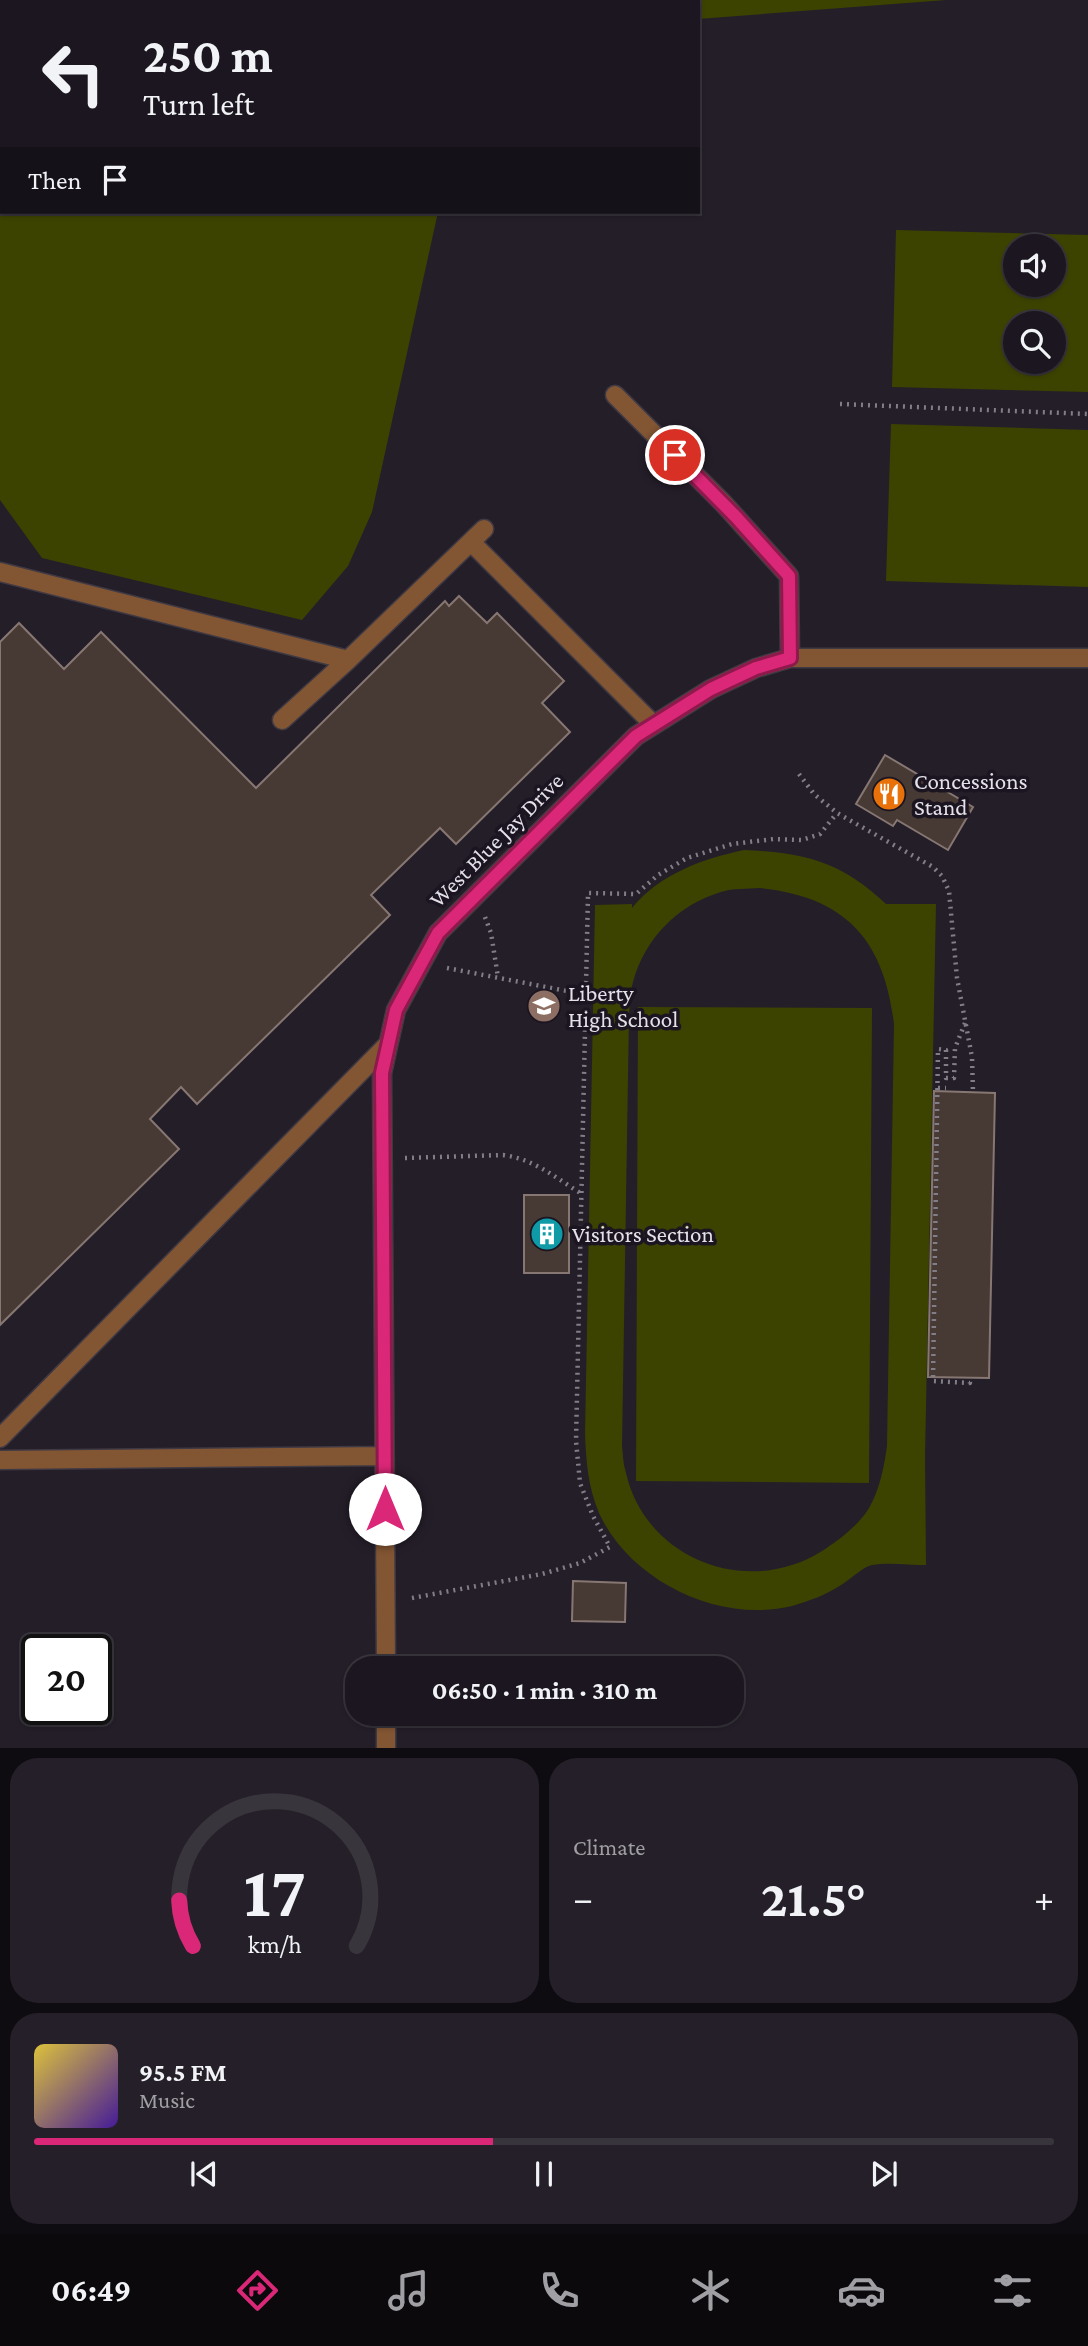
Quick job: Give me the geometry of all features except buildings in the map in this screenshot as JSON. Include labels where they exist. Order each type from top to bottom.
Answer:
[{"type":"street","points":[[615,395],[730,510],[789,576],[790,658]]},
{"type":"street","points":[[282,720],[484,529]]},
{"type":"street","points":[[471,542],[653,724]]},
{"type":"street","points":[[0,572],[348,660]]},
{"type":"street","name":"West Blue Jay Drive","points":[[386,1656],[382,1073],[396,1010],[438,933],[632,740],[711,689],[756,668],[790,658],[1088,658]]},
{"type":"street","points":[[0,1438],[388,1044]]},
{"type":"street","points":[[0,1460],[384,1456]]},
{"type":"street","points":[[386,1726],[386,1748]]},
{"type":"path","points":[[840,404],[1088,414]]},
{"type":"path","points":[[799,774],[814,794],[837,813],[933,867],[942,876],[949,891],[957,978],[972,1057],[973,1092]]},
{"type":"path","points":[[412,1598],[542,1574],[580,1563],[610,1547],[593,1516],[580,1483],[576,1441],[589,893],[636,894],[658,875],[687,858],[732,844],[774,839],[802,840],[820,834],[837,813]]},
{"type":"path","points":[[481,907],[491,933],[498,977]]},
{"type":"path","points":[[447,968],[593,996]]},
{"type":"path","points":[[965,1023],[955,1048],[954,1078],[946,1078],[946,1050],[938,1049],[933,1381],[970,1383],[970,1378]]},
{"type":"path","points":[[938,1088],[946,1088]]},
{"type":"path","points":[[404,1157],[516,1157],[541,1167],[582,1194]]},
{"type":"green space","points":[[700,0],[946,0],[700,19]]},
{"type":"green space","points":[[0,214],[438,214],[372,512],[348,566],[302,620],[42,558],[0,500]]},
{"type":"green space","points":[[896,230],[1050,234],[1003,234],[1003,297],[1066,297],[1066,234],[1088,235],[1088,392],[892,387]]},
{"type":"green space","points":[[891,424],[1088,430],[1088,587],[886,581]]},
{"type":"green space","points":[[744,850],[804,857],[821,862],[853,878],[886,904],[936,904],[925,1457],[926,1565],[872,1565],[835,1589],[817,1597],[792,1606],[764,1610],[735,1609],[680,1592],[654,1577],[632,1559],[613,1537],[599,1513],[590,1484],[585,1444],[595,905],[632,904],[632,908],[643,896],[669,877],[697,863]],"holes":[[[760,888],[815,901],[837,913],[855,928],[870,946],[881,968],[889,994],[894,1024],[887,1446],[873,1501],[860,1520],[842,1537],[822,1551],[793,1565],[763,1571],[733,1570],[704,1562],[677,1548],[655,1528],[637,1503],[624,1466],[622,1446],[630,998],[638,966],[646,951],[665,925],[691,905],[730,890]]]},
{"type":"green space","points":[[638,1007],[872,1008],[869,1483],[636,1481]]},
{"type":"place","name":"Concessions Stand","points":[[889,794]]},
{"type":"place","name":"Liberty High School","points":[[544,1006]]},
{"type":"place","name":"Visitors Section","points":[[547,1234]]},
{"type":"route","points":[[385,1509],[382,1073],[396,1010],[438,933],[636,736],[711,689],[756,668],[790,658],[789,576],[675,455]]}]
